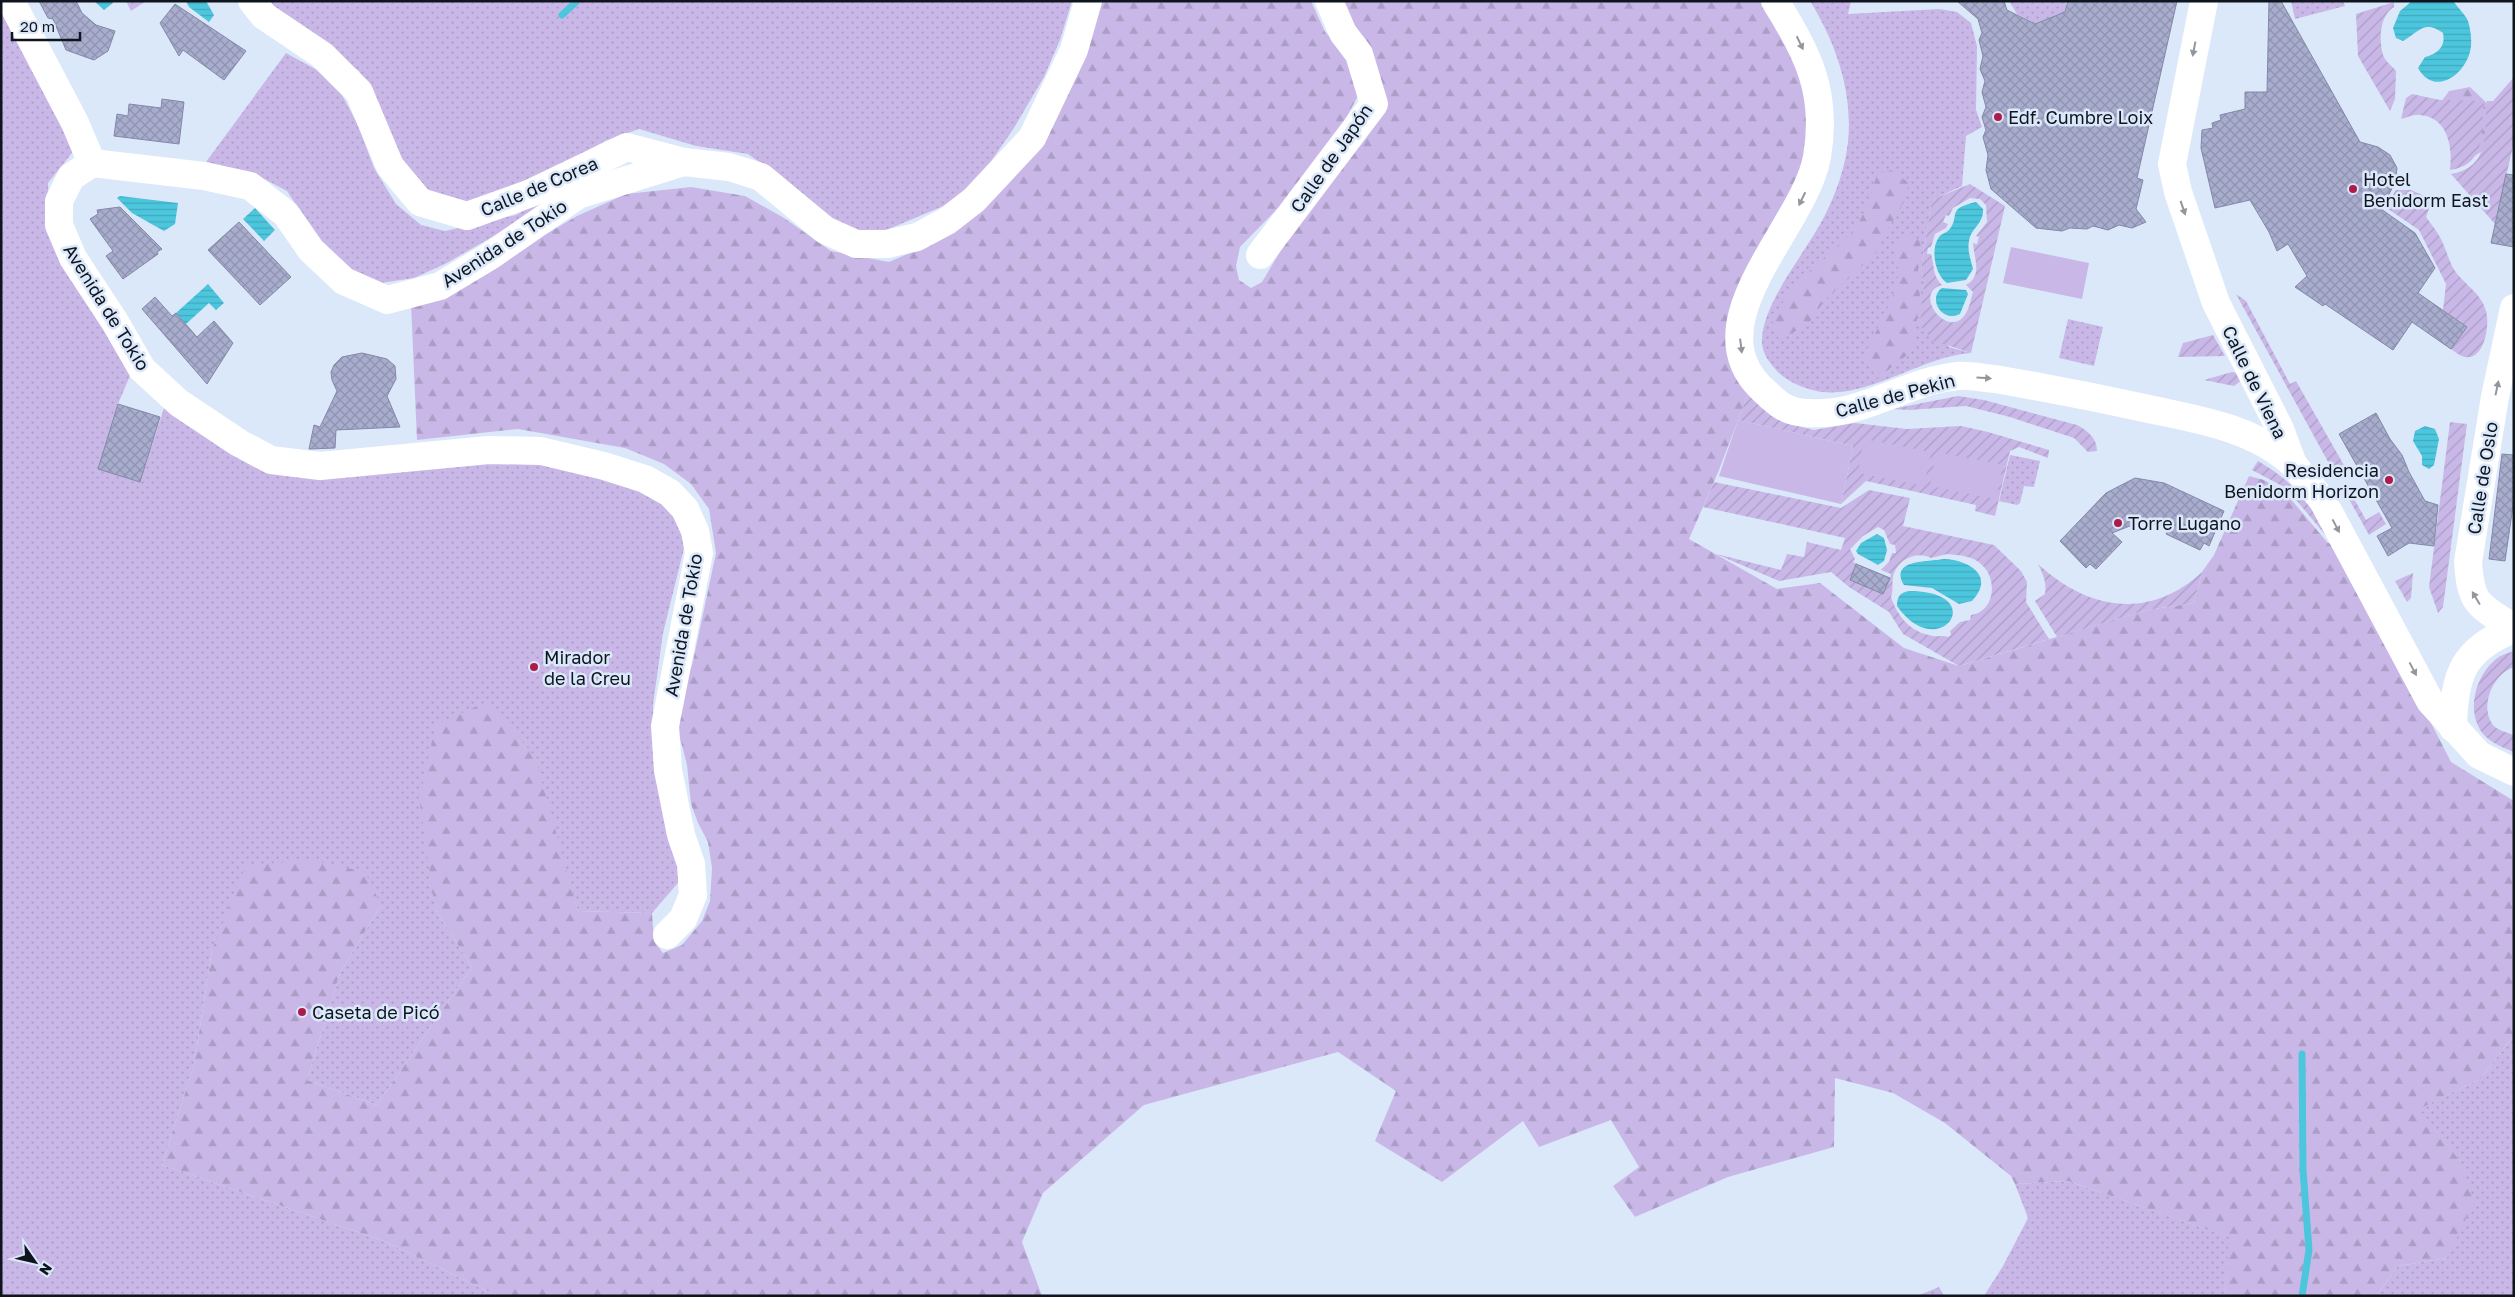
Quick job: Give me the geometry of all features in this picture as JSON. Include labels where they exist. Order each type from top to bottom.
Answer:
[{"type":"street","points":[[11,1],[74,123],[92,163]]},
{"type":"street","name":"Calle de Corea","points":[[252,1],[264,16],[322,55],[359,92],[390,166],[420,202],[467,216],[531,193],[627,147],[684,162]]},
{"type":"street","name":"Avenida de Tokio","points":[[668,936],[683,919],[693,895],[692,864],[681,835],[668,770],[665,726],[699,553],[695,531],[685,509],[670,494],[645,480],[604,466],[541,451],[489,450],[320,466],[271,460],[239,443],[179,403],[142,369],[115,322],[73,258],[59,225],[59,201],[71,177],[92,163],[204,176],[250,186],[286,214],[311,250],[344,281],[387,300],[440,286],[490,256],[578,196],[684,162],[729,167],[761,177],[825,230],[856,244],[887,244],[917,237],[946,221],[974,200],[1032,138],[1074,50],[1088,1]]},
{"type":"street","name":"Calle de Japón","points":[[1260,255],[1374,104],[1359,54],[1343,33],[1329,1]]},
{"type":"street","name":"Calle de Pekin","points":[[1775,1],[1800,41],[1812,70],[1819,101],[1820,135],[1817,159],[1810,182],[1744,304],[1740,331],[1740,350],[1750,376],[1782,408],[1807,413],[1835,413],[1958,376],[1995,378],[2218,424],[2259,439],[2279,451],[2293,464]]},
{"type":"street","name":"Calle de Viena","points":[[2204,1],[2172,164],[2178,192],[2216,303],[2280,429],[2293,464],[2322,501],[2430,701],[2479,755],[2514,772]]},
{"type":"street","name":"Calle de Oslo","points":[[2514,308],[2495,397],[2468,562],[2470,588],[2480,606],[2514,629]]},
{"type":"street","points":[[2453,728],[2454,692],[2468,659],[2488,640],[2514,629]]},
{"type":"green space","points":[[126,1],[146,1],[131,11]]},
{"type":"green space","points":[[267,1],[1072,1],[1060,40],[1044,77],[1014,128],[981,176],[953,202],[884,231],[852,231],[815,209],[787,182],[748,154],[696,146],[639,129],[605,141],[512,193],[472,203],[433,199],[407,174],[384,129],[359,71],[316,43]]},
{"type":"green space","points":[[1100,1],[1311,1],[1325,32],[1350,58],[1359,94],[1339,131],[1279,207],[1240,247],[1236,266],[1239,280],[1251,288],[1262,282],[1290,235],[1383,110],[1341,1],[1762,1],[1780,31],[1807,93],[1810,135],[1804,170],[1732,353],[1748,394],[1719,470],[1689,539],[1777,589],[1820,583],[1904,648],[1959,666],[2147,610],[2194,603],[2202,572],[2214,555],[2249,476],[2264,480],[2284,491],[2327,542],[2340,550],[2361,586],[2451,762],[2514,801],[2514,1035],[2480,1079],[2419,1109],[2460,1161],[2474,1202],[2447,1258],[2398,1266],[2376,1296],[2225,1296],[2229,1237],[2068,1181],[2015,1184],[2011,1176],[1945,1123],[1893,1093],[1835,1078],[1834,1147],[1728,1177],[1635,1217],[1613,1186],[1639,1167],[1611,1120],[1539,1147],[1523,1121],[1442,1182],[1375,1141],[1396,1091],[1338,1052],[1144,1105],[1043,1193],[1022,1242],[1042,1296],[498,1296],[384,1241],[162,1165],[194,1065],[212,950],[246,865],[312,860],[365,872],[381,905],[340,973],[307,1080],[377,1105],[472,967],[435,909],[419,797],[436,725],[488,701],[535,757],[578,911],[652,913],[654,941],[663,953],[682,945],[702,921],[710,901],[712,868],[708,842],[691,804],[687,765],[676,722],[693,661],[716,553],[709,509],[691,484],[664,464],[625,448],[518,429],[417,440],[411,304],[531,243],[577,216],[626,194],[691,187],[745,196],[784,218],[831,251],[889,262],[933,243],[973,218],[1035,149],[1065,94],[1093,32]]},
{"type":"green space","points":[[1810,1],[1851,1],[1848,14],[1939,9],[1957,12],[1971,23],[1977,46],[1976,110],[1982,127],[1966,136],[1962,186],[1936,198],[1931,204],[1921,271],[1924,282],[1923,300],[1949,347],[1971,353],[1933,361],[1878,383],[1841,392],[1816,391],[1786,379],[1767,358],[1762,342],[1769,311],[1786,278],[1824,217],[1839,181],[1847,152],[1848,105],[1841,68],[1828,34]]},
{"type":"green space","points":[[2009,1],[2067,1],[2065,12],[2035,24],[2017,14]]},
{"type":"green space","points":[[2291,1],[2343,1],[2345,6],[2295,19]]},
{"type":"green space","points":[[2394,2],[2394,7],[2385,16],[2381,29],[2383,55],[2396,71],[2395,99],[2390,111],[2358,56],[2356,14]]},
{"type":"green space","points":[[1,6],[72,141],[72,153],[48,183],[50,229],[132,371],[118,404],[99,469],[140,482],[166,402],[230,452],[522,459],[660,493],[688,532],[663,633],[653,705],[654,772],[672,845],[684,876],[652,913],[578,911],[561,855],[435,909],[472,967],[377,1105],[307,1080],[340,973],[381,905],[212,950],[194,1065],[162,1165],[384,1241],[498,1296],[1,1296]]},
{"type":"green space","points":[[286,53],[317,70],[342,95],[358,125],[374,168],[396,204],[421,225],[445,231],[516,215],[551,195],[534,213],[445,264],[414,278],[374,284],[357,279],[323,246],[287,191],[255,174],[206,162]]},
{"type":"green space","points":[[2514,77],[2514,142],[2495,224],[2451,174],[2464,170],[2473,164],[2479,156],[2485,136],[2487,101],[2493,101]]},
{"type":"green space","points":[[2470,87],[2491,107],[2488,147],[2469,160],[2436,109],[2449,91]]},
{"type":"green space","points":[[2412,94],[2440,100],[2484,101],[2480,145],[2470,161],[2462,167],[2450,170],[2451,152],[2443,127],[2429,117],[2418,115],[2401,119],[2406,98]]},
{"type":"green space","points":[[1891,170],[1909,183],[1900,210],[1883,236],[1877,252],[1825,300],[1809,323],[1780,340],[1771,326],[1784,300],[1806,274],[1854,231],[1868,205],[1877,174]]},
{"type":"green space","points":[[1970,184],[2005,206],[1971,353],[1932,340],[1920,325],[1924,283],[1921,271],[1931,204],[1936,198]],"holes":[[[1970,198],[1980,199],[1986,205],[1987,222],[1976,236],[1979,237],[1977,244],[1973,243],[1976,272],[1971,281],[1966,285],[1973,292],[1970,304],[1960,320],[1952,322],[1944,320],[1937,314],[1930,298],[1933,290],[1942,285],[1935,274],[1931,254],[1927,254],[1928,248],[1931,247],[1935,234],[1946,228],[1948,224],[1943,222],[1946,215],[1949,216],[1953,208]]]},
{"type":"green space","points":[[2396,190],[2411,190],[2429,198],[2430,206],[2426,217],[2441,239],[2455,271],[2477,294],[2484,305],[2487,317],[2486,332],[2481,347],[2472,356],[2465,357],[2451,349],[2467,327],[2443,310],[2446,284],[2419,230],[2385,207]]},
{"type":"green space","points":[[1907,236],[1921,240],[1918,270],[1920,299],[1912,351],[1878,378],[1863,359],[1896,286],[1898,269],[1893,248]]},
{"type":"green space","points":[[2011,247],[2089,263],[2082,299],[2003,283]]},
{"type":"green space","points":[[2236,294],[2246,301],[2290,384],[2296,381],[2349,474],[2338,480]]},
{"type":"green space","points":[[2068,319],[2103,327],[2094,366],[2059,358]]},
{"type":"green space","points":[[2213,335],[2225,356],[2178,357],[2183,343]]},
{"type":"green space","points":[[2232,372],[2238,373],[2242,380],[2234,386],[2204,380]]},
{"type":"green space","points":[[1748,394],[1771,415],[1785,423],[1814,430],[1855,423],[1907,429],[1961,426],[2049,450],[2048,458],[2019,447],[2010,451],[1995,516],[1975,511],[1976,505],[1866,481],[1841,504],[1853,446],[1738,420]]},
{"type":"green space","points":[[1958,396],[1984,400],[2077,425],[2091,435],[2097,446],[2097,451],[2088,452],[2074,438],[2010,417],[1966,406],[1909,410],[1892,409]]},
{"type":"green space","points":[[1738,420],[1853,446],[1841,504],[1719,476]]},
{"type":"green space","points":[[2450,422],[2467,424],[2443,607],[2438,613],[2429,587]]},
{"type":"green space","points":[[1864,439],[1931,452],[1924,486],[1858,473]]},
{"type":"green space","points":[[1936,452],[2003,465],[1996,499],[1930,486]]},
{"type":"green space","points":[[2010,455],[2040,461],[2034,487],[2024,486],[2020,503],[2017,505],[1999,501]]},
{"type":"green space","points":[[2258,461],[2282,477],[2300,494],[2315,514],[2328,538],[2286,488],[2252,470]]},
{"type":"green space","points":[[1714,482],[1841,508],[1869,490],[1910,498],[1903,526],[1994,545],[2021,571],[2027,582],[2026,602],[2049,639],[1959,666],[1903,634],[1889,612],[1849,587],[1831,572],[1779,581],[1716,554],[1781,570],[1787,554],[1804,557],[1807,542],[1841,550],[1845,538],[1703,507]],"holes":[[[1878,527],[1884,530],[1890,544],[1895,545],[1896,553],[1892,553],[1889,562],[1881,570],[1891,574],[1890,578],[1853,562],[1855,559],[1850,549],[1863,536]],[[1947,554],[1966,557],[1980,563],[1988,572],[1991,580],[1991,595],[1985,608],[1979,613],[1971,615],[1970,620],[1960,622],[1950,631],[1951,635],[1948,637],[1933,636],[1911,627],[1901,617],[1891,597],[1893,576],[1900,563],[1910,557],[1921,555],[1931,558]]]},
{"type":"green space","points":[[2353,497],[2366,520],[2379,512],[2386,524],[2369,535],[2349,499]]},
{"type":"green space","points":[[2038,564],[2057,580],[2077,592],[2098,600],[2119,604],[2140,603],[2161,598],[2182,588],[2202,572],[2194,603],[2147,610],[2057,637],[2035,601],[2045,594],[2044,579]]},
{"type":"green space","points":[[2413,573],[2411,598],[2407,602],[2395,581]]},
{"type":"green space","points":[[2514,651],[2514,667],[2506,671],[2494,683],[2490,692],[2487,709],[2495,727],[2514,735],[2514,752],[2494,743],[2484,735],[2478,726],[2474,706],[2478,685],[2489,666],[2498,658]]},
{"type":"green space","points":[[2514,1035],[2514,1296],[2376,1296],[2398,1266],[2447,1258],[2460,1161],[2418,1109],[2480,1079]]},
{"type":"green space","points":[[2068,1181],[2230,1237],[2225,1296],[1984,1296],[2003,1266],[2028,1218],[2015,1184]]},
{"type":"green space","points":[[1939,1287],[1944,1296],[1917,1296]]},
{"type":"water","points":[[94,1],[112,1],[113,3],[104,10]]},
{"type":"water","points":[[186,1],[206,1],[214,15],[209,22],[189,7]]},
{"type":"water","points":[[2412,1],[2454,2],[2468,21],[2471,38],[2469,55],[2460,71],[2446,80],[2439,82],[2431,81],[2418,68],[2425,57],[2440,49],[2444,38],[2443,33],[2437,29],[2426,27],[2403,41],[2396,38],[2393,28],[2400,11]]},
{"type":"water","points":[[120,196],[178,203],[175,224],[164,231],[132,213],[117,198]]},
{"type":"water","points":[[1976,202],[1983,209],[1983,214],[1969,241],[1969,252],[1973,269],[1966,280],[1947,283],[1939,274],[1935,262],[1936,242],[1940,236],[1949,230],[1954,221],[1955,213],[1960,207]]},
{"type":"water","points":[[255,208],[275,230],[264,241],[243,219]]},
{"type":"water","points":[[208,284],[224,303],[216,310],[209,303],[186,324],[176,313]]},
{"type":"water","points":[[1942,288],[1966,290],[1968,294],[1960,314],[1947,315],[1938,308],[1936,297]]},
{"type":"water","points":[[2425,426],[2435,429],[2439,439],[2434,465],[2429,469],[2422,465],[2422,456],[2413,441],[2415,431]]},
{"type":"water","points":[[1877,534],[1884,538],[1887,550],[1884,561],[1878,565],[1856,551],[1861,543]]},
{"type":"water","points":[[1944,559],[1962,562],[1970,566],[1980,577],[1979,592],[1972,601],[1959,604],[1932,588],[1904,585],[1901,577],[1902,570],[1906,566],[1912,563]]},
{"type":"water","points":[[1909,591],[1934,594],[1948,602],[1953,612],[1950,621],[1941,628],[1928,629],[1913,623],[1897,606],[1900,596]]},
{"type":"building","points":[[39,1],[76,1],[82,13],[96,25],[115,31],[108,51],[94,60],[66,50],[53,19],[48,18]]},
{"type":"building","points":[[1957,1],[2004,1],[2007,10],[2035,24],[2065,12],[2068,1],[2177,1],[2137,178],[2143,180],[2136,209],[2146,222],[2132,228],[2119,225],[2108,230],[2093,226],[2087,229],[2070,228],[2062,231],[2036,228],[1991,189],[1986,170],[1988,155],[1983,137],[1986,130],[1982,117],[1986,107],[1982,92],[1985,81],[1980,69],[1983,56],[1979,40],[1982,33],[1978,19]]},
{"type":"building","name":"Hotel Benidorm East","points":[[2269,1],[2281,1],[2360,142],[2378,147],[2390,155],[2397,168],[2395,183],[2381,209],[2415,233],[2435,268],[2418,293],[2467,327],[2451,349],[2412,322],[2393,350],[2325,304],[2323,306],[2295,287],[2307,276],[2288,244],[2277,251],[2269,232],[2250,200],[2215,208],[2201,148],[2202,130],[2213,128],[2212,123],[2221,120],[2220,115],[2245,109],[2245,92],[2267,92]]},
{"type":"building","points":[[175,4],[246,51],[224,80],[183,50],[179,56],[160,23]]},
{"type":"building","points":[[162,99],[184,102],[179,144],[114,136],[117,114],[128,116],[129,104],[161,108]]},
{"type":"building","points":[[2506,174],[2514,175],[2514,247],[2491,243]]},
{"type":"building","points":[[120,207],[162,249],[157,252],[158,254],[123,279],[106,256],[113,251],[90,219],[98,214],[97,210]]},
{"type":"building","points":[[239,222],[291,277],[260,305],[208,250]]},
{"type":"building","points":[[155,297],[172,316],[176,313],[197,337],[214,321],[233,343],[207,384],[142,309]]},
{"type":"building","points":[[362,353],[387,359],[395,366],[396,379],[387,396],[400,427],[336,430],[335,448],[309,449],[314,425],[320,427],[337,391],[331,372],[334,365],[342,357]]},
{"type":"building","points":[[118,404],[160,417],[140,482],[98,469]]},
{"type":"building","name":"Residencia Benidorm Horizon","points":[[2376,413],[2390,439],[2402,455],[2425,501],[2438,505],[2434,546],[2409,543],[2388,556],[2377,536],[2392,528],[2339,434]]},
{"type":"building","points":[[2502,454],[2514,455],[2514,499],[2505,561],[2489,559]]},
{"type":"building","name":"Torre Lugano","points":[[2135,478],[2164,483],[2224,511],[2209,546],[2204,543],[2200,550],[2166,534],[2170,527],[2140,522],[2112,533],[2122,542],[2096,569],[2090,564],[2086,568],[2060,541],[2106,493]]},
{"type":"building","points":[[1856,564],[1890,578],[1883,594],[1850,580]]},
{"type":"waterway","points":[[562,15],[577,1]]},
{"type":"waterway","points":[[2302,1054],[2303,1170],[2309,1250],[2302,1296]]},
{"type":"place","name":"Edf. Cumbre Loix","points":[[1998,117]]},
{"type":"place","name":"Hotel Benidorm East","points":[[2353,189]]},
{"type":"place","name":"Residencia Benidorm Horizon","points":[[2389,480]]},
{"type":"place","name":"Torre Lugano","points":[[2118,523]]},
{"type":"place","name":"Mirador de la Creu","points":[[534,667]]},
{"type":"place","name":"Caseta de Picó","points":[[302,1012]]}]
